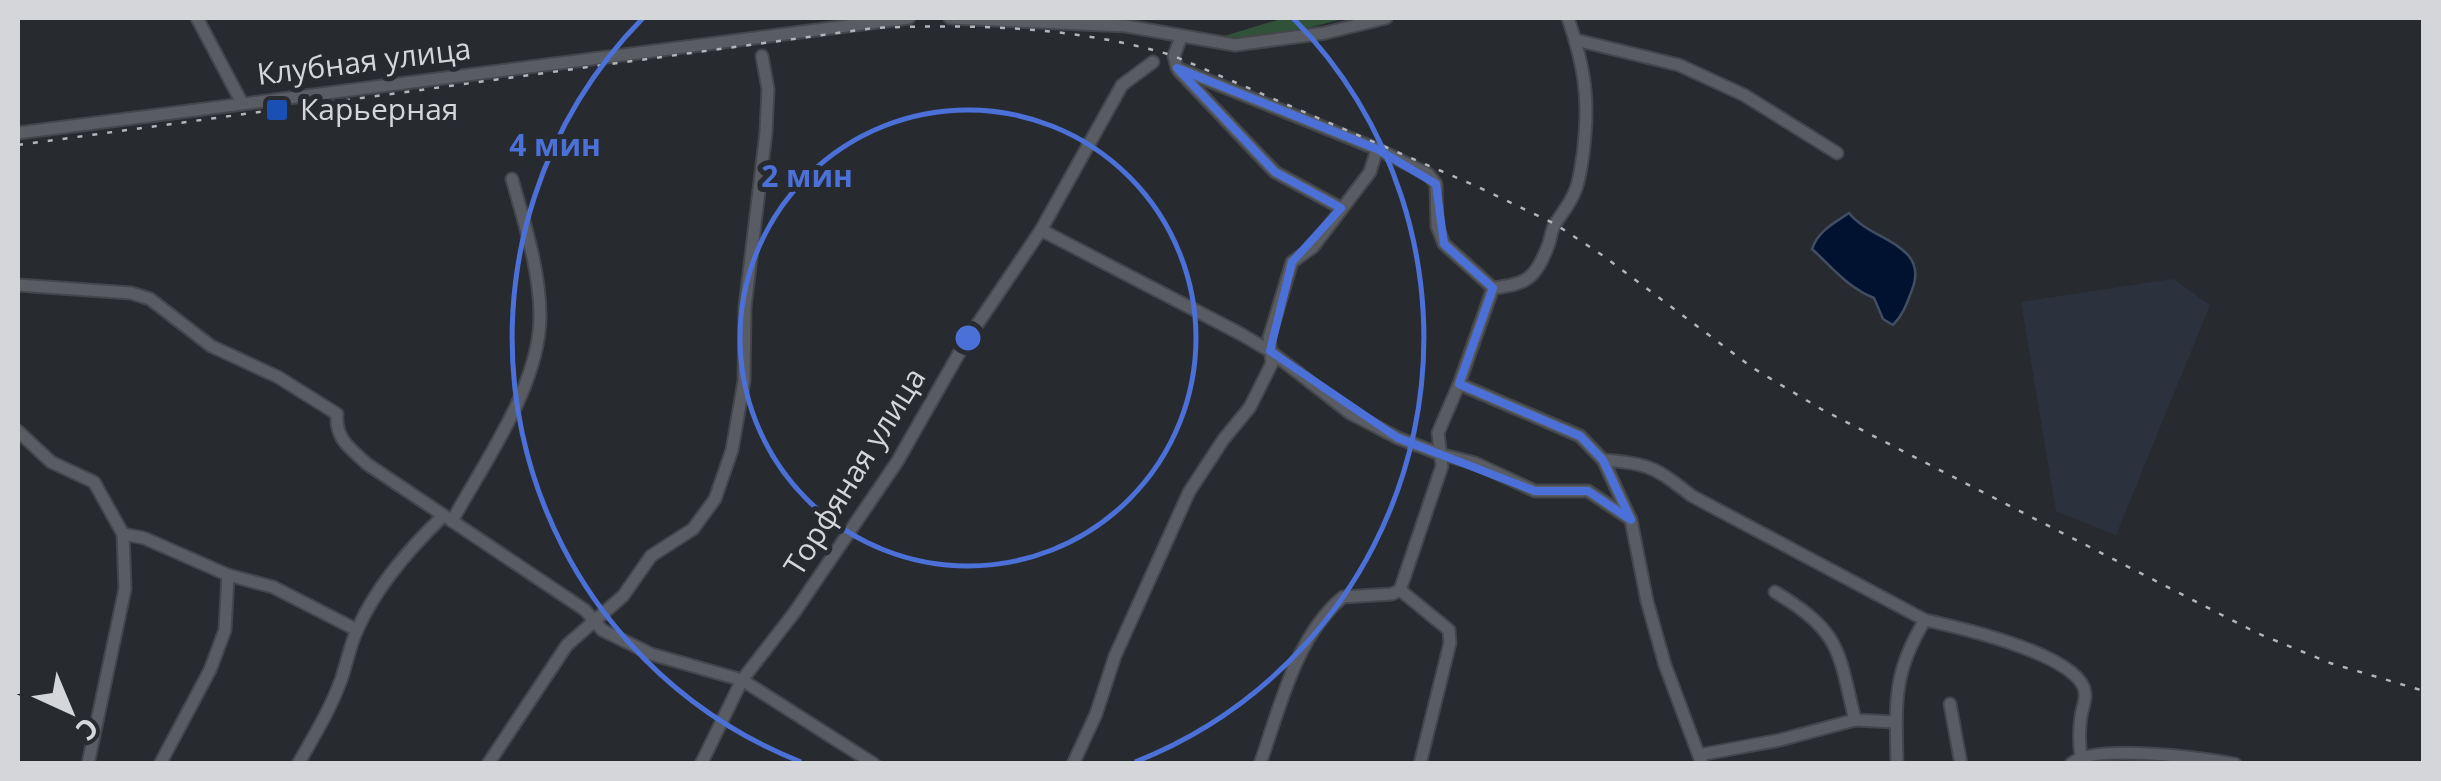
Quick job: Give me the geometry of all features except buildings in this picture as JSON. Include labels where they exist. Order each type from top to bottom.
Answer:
[{"type":"street","name":"Клубная улица","points":[[198,18],[242,103]]},
{"type":"street","name":"Клубная улица","points":[[18,132],[871,19],[909,18]]},
{"type":"street","points":[[950,18],[1126,26],[1235,45],[1324,34],[1386,18]]},
{"type":"street","points":[[1492,288],[1527,282],[1578,186],[1587,82],[1568,18]]},
{"type":"street","points":[[1181,37],[1174,56],[1176,68],[1211,108],[1275,172],[1341,208]]},
{"type":"street","points":[[1576,40],[1679,65],[1744,95],[1837,152]]},
{"type":"street","points":[[488,764],[567,645],[623,596],[651,556],[693,529],[715,498],[732,450],[744,381],[745,307],[766,132],[768,88],[762,56]]},
{"type":"street","name":"Торфяная улица","points":[[701,764],[742,680],[897,462],[966,341],[1041,230],[1122,85],[1153,62]]},
{"type":"street","points":[[1176,68],[1377,149],[1428,174],[1436,184],[1438,226],[1444,244],[1492,288]]},
{"type":"street","points":[[1073,764],[1096,714],[1122,640],[1181,509],[1222,440],[1250,407],[1272,363],[1269,338],[1292,262],[1314,247],[1370,172],[1377,149]]},
{"type":"street","points":[[298,764],[323,722],[357,630],[398,564],[448,518],[500,435],[530,372],[538,344],[540,314],[532,257],[512,179]]},
{"type":"street","points":[[1041,230],[1270,352],[1350,413],[1398,438],[1500,472],[1535,491],[1588,491],[1631,520]]},
{"type":"street","points":[[18,285],[130,293],[150,299],[211,346],[278,376],[337,414],[340,438],[367,464],[585,610],[602,630],[651,654],[742,680],[874,764]]},
{"type":"street","points":[[1260,764],[1304,647],[1320,620],[1343,597],[1400,590],[1442,466],[1438,432],[1492,288]]},
{"type":"street","points":[[1459,384],[1580,436],[1603,460],[1631,520],[1665,665],[1700,759],[1856,720],[1894,722]]},
{"type":"street","points":[[18,431],[51,462],[94,482],[123,534],[125,589],[88,764]]},
{"type":"street","points":[[1603,460],[1641,462],[1658,470],[1692,496],[1925,620],[2002,642],[2069,668],[2080,679],[2085,693],[2076,760],[2192,756],[2235,764]]},
{"type":"street","points":[[123,534],[144,538],[228,575],[273,587],[357,630]]},
{"type":"street","points":[[160,764],[210,670],[225,630],[228,575]]},
{"type":"street","points":[[1400,590],[1449,630],[1450,642],[1420,764]]},
{"type":"street","points":[[1775,592],[1807,611],[1831,637],[1856,720]]},
{"type":"street","points":[[1897,764],[1894,722],[1900,667],[1925,620]]},
{"type":"street","points":[[1950,704],[1961,764]]},
{"type":"highlighted area","points":[[1177,68],[1377,149],[1436,184],[1444,244],[1493,288],[1459,384],[1580,436],[1603,460],[1631,520],[1588,491],[1535,491],[1398,438],[1270,351],[1292,262],[1341,208],[1275,172]]},
{"type":"shaded area","points":[[2173,279],[2210,305],[2116,535],[2056,511],[2021,302]]},
{"type":"green space","points":[[1284,18],[1347,18],[1269,35],[1221,37]]},
{"type":"water","points":[[1849,213],[1913,262],[1912,290],[1893,325],[1883,319],[1874,298],[1848,283],[1812,249],[1822,232]]},
{"type":"railway","points":[[2134,18],[2206,18]]},
{"type":"railway","points":[[18,145],[874,28],[1025,29],[1137,46],[1174,56],[1555,224],[1753,368],[1821,409],[2257,633],[2330,663],[2424,691]]},
{"type":"place","name":"Карьерная","points":[[277,110]]}]
